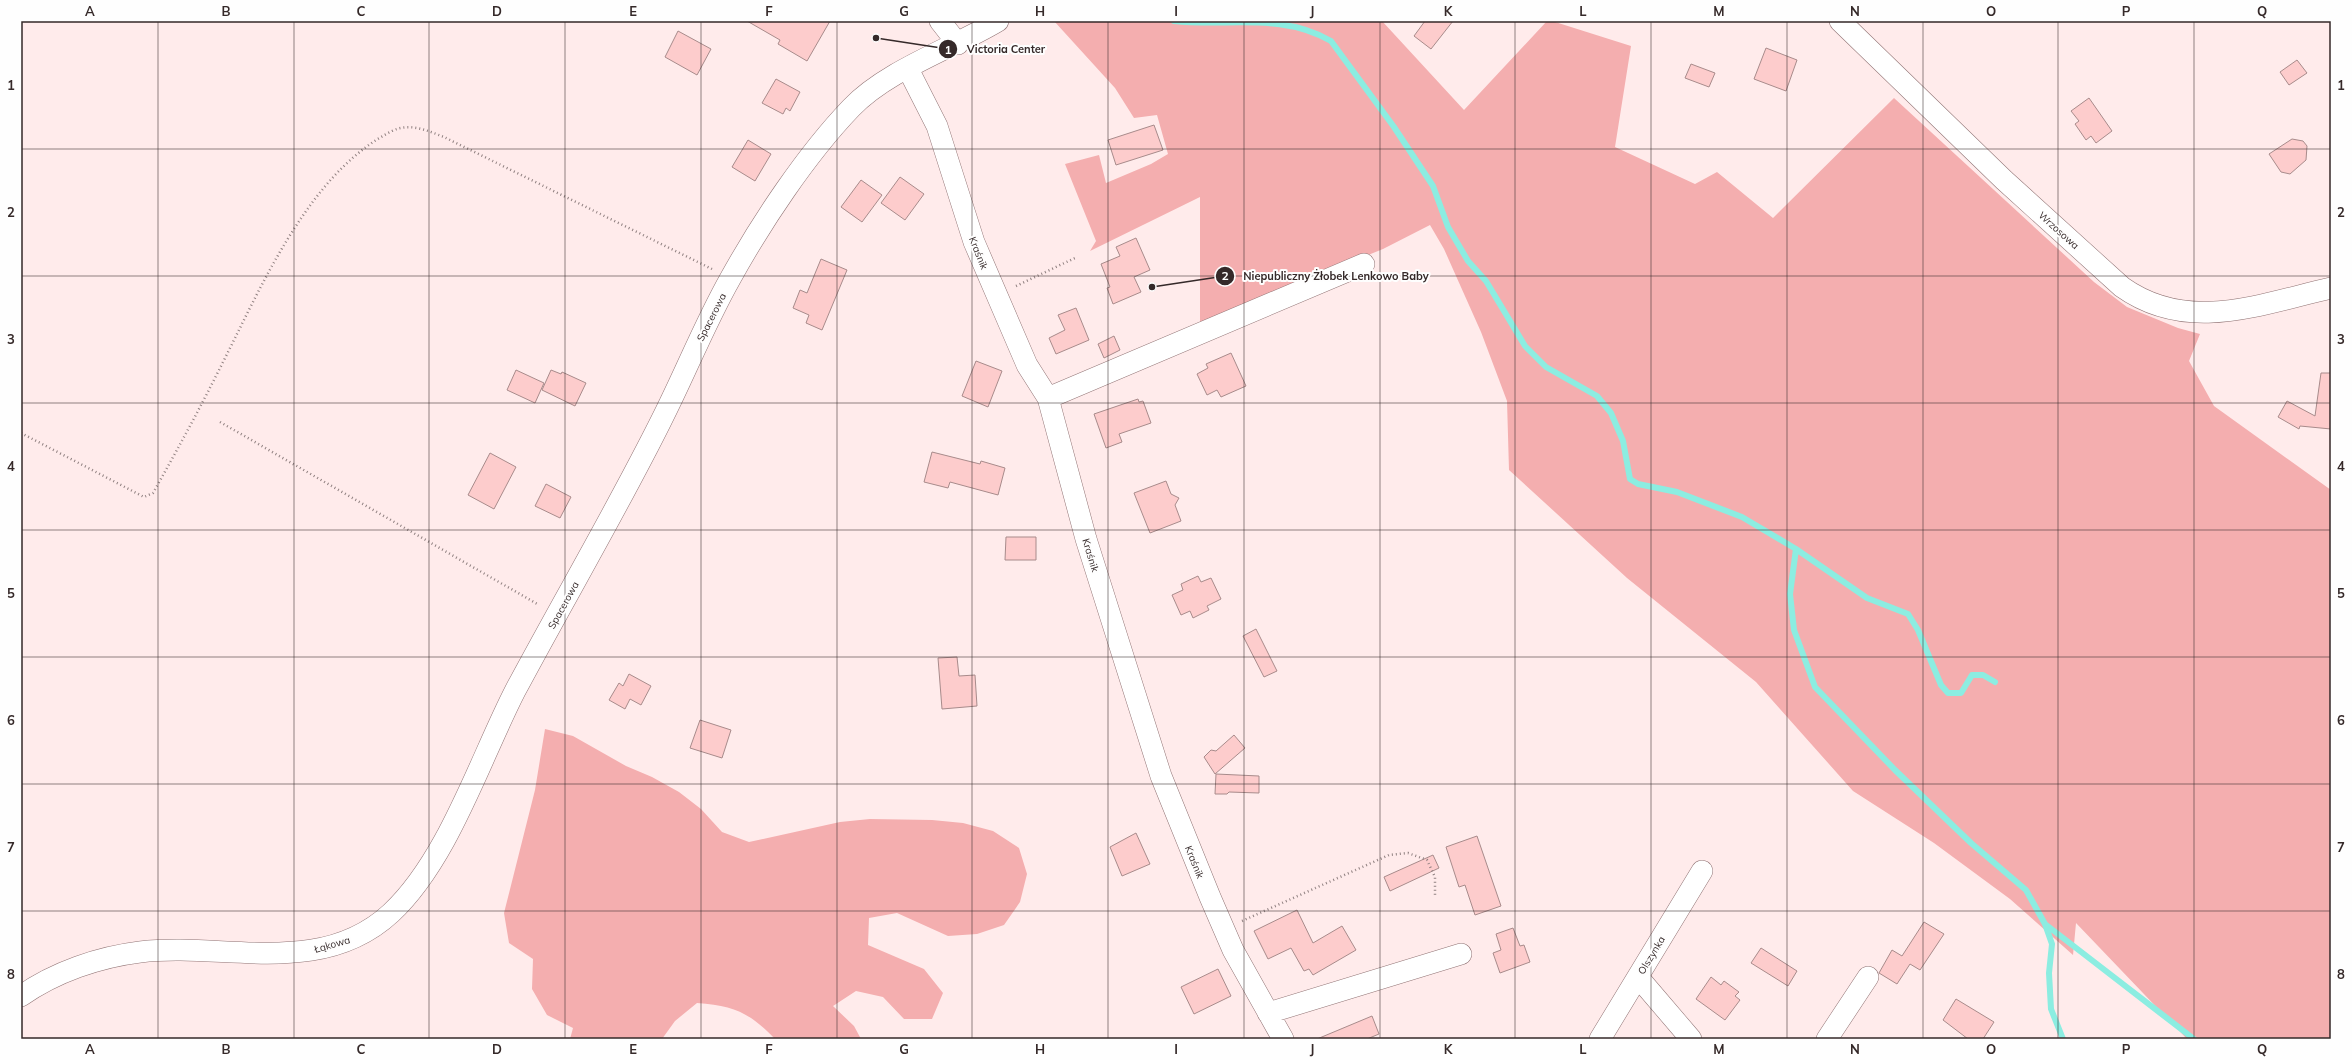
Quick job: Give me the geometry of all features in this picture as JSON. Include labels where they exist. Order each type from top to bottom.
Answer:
[{"type":"street","points":[[940,21],[958,44]]},
{"type":"street","name":"Spacerowa","points":[[514,693],[663,418],[730,278],[772,210],[852,107],[874,88],[958,44],[998,21]]},
{"type":"street","name":"Wrzosowa","points":[[1840,21],[2004,180],[2122,287],[2139,298],[2167,310],[2201,313],[2224,312],[2331,288]]},
{"type":"street","name":"Kraśnik","points":[[908,69],[937,126],[974,242],[1027,365],[1048,398],[1086,540],[1144,727],[1164,783],[1224,929],[1283,1039]]},
{"type":"street","points":[[1048,398],[1364,264]]},
{"type":"street","name":"Łąkowa","points":[[21,996],[59,975],[103,959],[140,952],[184,950],[282,953],[318,950],[346,942],[373,928],[394,911],[411,892],[430,863],[460,808],[514,693]]},
{"type":"street","name":"Olszynka","points":[[1600,1039],[1702,870]]},
{"type":"street","points":[[1268,1013],[1461,954]]},
{"type":"street","points":[[1827,1039],[1868,977]]},
{"type":"street","points":[[1638,978],[1691,1039]]},
{"type":"path","points":[[21,433],[144,497],[153,493],[199,411],[263,283],[308,207],[355,156],[393,130],[417,127],[444,137],[730,278]]},
{"type":"path","points":[[997,295],[1075,258]]},
{"type":"path","points":[[220,422],[557,616]]},
{"type":"path","points":[[1224,929],[1389,855],[1408,853],[1427,860],[1435,877],[1435,897]]},
{"type":"shaded area","points":[[1054,21],[1382,21],[1464,110],[1547,21],[1552,21],[1631,46],[1615,147],[1695,184],[1717,172],[1773,218],[1894,98],[2094,282],[2127,307],[2178,328],[2200,334],[2189,361],[2214,406],[2331,490],[2331,1039],[2187,1039],[2076,923],[2073,955],[2010,899],[1934,843],[1853,791],[1756,682],[1627,578],[1509,470],[1507,401],[1481,332],[1444,249],[1430,225],[1383,249],[1200,323],[1200,197],[1090,251],[1096,241],[1065,164],[1099,155],[1106,183],[1151,164],[1168,154],[1157,115],[1134,118],[1115,88]]},
{"type":"shaded area","points":[[545,729],[573,736],[626,766],[652,777],[679,792],[701,809],[722,832],[749,842],[840,822],[870,819],[932,820],[963,823],[993,831],[1019,848],[1027,874],[1020,902],[1004,925],[977,934],[948,936],[897,913],[869,918],[868,945],[924,969],[943,993],[932,1019],[904,1019],[883,997],[856,991],[833,1006],[854,1026],[861,1039],[775,1039],[757,1022],[740,1012],[721,1006],[697,1003],[675,1021],[662,1039],[570,1039],[573,1028],[547,1015],[532,989],[533,959],[509,943],[504,913],[535,790]]},
{"type":"building","points":[[747,21],[830,21],[807,61],[778,44],[780,40]]},
{"type":"building","points":[[1425,21],[1453,21],[1431,49],[1414,36]]},
{"type":"building","points":[[678,31],[711,49],[697,75],[665,57]]},
{"type":"building","points":[[1766,48],[1797,60],[1786,91],[1754,79]]},
{"type":"building","points":[[2297,60],[2307,73],[2289,85],[2280,72]]},
{"type":"building","points":[[1691,64],[1715,73],[1709,87],[1685,78]]},
{"type":"building","points":[[776,79],[800,92],[790,111],[786,108],[783,114],[762,103]]},
{"type":"building","points":[[2089,98],[2112,131],[2096,143],[2091,136],[2086,140],[2075,124],[2079,121],[2071,111]]},
{"type":"building","points":[[1154,125],[1163,150],[1116,165],[1108,140]]},
{"type":"building","points":[[2292,139],[2303,141],[2307,146],[2306,160],[2290,174],[2281,172],[2269,154]]},
{"type":"building","points":[[748,140],[771,154],[755,181],[732,167]]},
{"type":"building","points":[[900,177],[924,194],[905,220],[881,203]]},
{"type":"building","points":[[861,180],[882,195],[862,222],[841,207]]},
{"type":"building","points":[[1136,238],[1150,270],[1134,277],[1141,292],[1113,304],[1107,288],[1110,287],[1101,264],[1120,256],[1116,247]]},
{"type":"building","points":[[821,259],[847,270],[822,330],[806,323],[809,315],[793,308],[800,290],[807,293]]},
{"type":"building","points":[[1076,308],[1089,340],[1056,354],[1049,338],[1065,330],[1058,315]]},
{"type":"building","points":[[1114,336],[1120,350],[1104,358],[1098,344]]},
{"type":"building","points":[[1231,353],[1246,386],[1221,397],[1217,390],[1207,395],[1197,374],[1208,368],[1206,364]]},
{"type":"building","points":[[976,361],[1002,371],[988,407],[962,396]]},
{"type":"building","points":[[516,370],[544,383],[535,403],[507,390]]},
{"type":"building","points":[[551,370],[561,374],[562,372],[586,383],[575,406],[542,390]]},
{"type":"building","points":[[2321,373],[2331,373],[2331,429],[2300,426],[2299,429],[2278,417],[2287,401],[2315,416]]},
{"type":"building","points":[[1138,399],[1139,402],[1143,401],[1151,423],[1119,434],[1122,442],[1106,448],[1094,414]]},
{"type":"building","points":[[932,452],[980,464],[981,461],[1005,468],[998,495],[950,482],[948,488],[924,482]]},
{"type":"building","points":[[490,453],[516,467],[494,509],[468,495]]},
{"type":"building","points":[[1166,481],[1171,494],[1179,498],[1175,505],[1181,521],[1150,533],[1134,493]]},
{"type":"building","points":[[546,484],[571,497],[560,518],[535,506]]},
{"type":"building","points":[[1006,537],[1036,537],[1036,560],[1005,560]]},
{"type":"building","points":[[1198,576],[1201,582],[1211,578],[1221,599],[1207,606],[1209,610],[1193,618],[1190,611],[1181,615],[1172,595],[1183,590],[1181,584]]},
{"type":"building","points":[[1256,629],[1277,671],[1264,677],[1243,636]]},
{"type":"building","points":[[957,657],[959,676],[975,675],[977,706],[942,709],[938,658]]},
{"type":"building","points":[[629,674],[651,686],[641,705],[630,699],[625,709],[609,700],[619,683],[623,686]]},
{"type":"building","points":[[700,720],[731,730],[722,758],[690,748]]},
{"type":"building","points":[[1234,735],[1245,748],[1215,774],[1204,757],[1211,750],[1216,751]]},
{"type":"building","points":[[1216,774],[1259,776],[1259,793],[1229,792],[1227,794],[1215,794]]},
{"type":"building","points":[[1136,833],[1150,864],[1122,876],[1110,847]]},
{"type":"building","points":[[1477,836],[1501,906],[1475,915],[1465,885],[1459,887],[1446,847]]},
{"type":"building","points":[[1433,855],[1439,868],[1390,891],[1384,877]]},
{"type":"building","points":[[1297,910],[1313,943],[1342,926],[1356,950],[1313,975],[1309,969],[1304,971],[1291,948],[1268,959],[1254,931]]},
{"type":"building","points":[[1924,922],[1944,934],[1920,970],[1910,964],[1897,984],[1879,973],[1892,950],[1902,956]]},
{"type":"building","points":[[1513,928],[1520,946],[1524,945],[1530,962],[1500,973],[1493,953],[1501,950],[1496,934]]},
{"type":"building","points":[[1761,948],[1797,971],[1788,986],[1751,963]]},
{"type":"building","points":[[1218,969],[1231,996],[1194,1014],[1181,987]]},
{"type":"building","points":[[1711,977],[1721,985],[1724,981],[1739,992],[1735,996],[1740,1000],[1725,1020],[1696,999]]},
{"type":"building","points":[[1956,999],[1994,1022],[1983,1039],[1968,1039],[1943,1020]]},
{"type":"building","points":[[1372,1016],[1379,1034],[1367,1039],[1317,1039]]},
{"type":"waterway","points":[[1174,21],[1254,22],[1293,26],[1312,32],[1331,41],[1394,127],[1433,186],[1448,227],[1468,261],[1486,281],[1525,346],[1546,367],[1597,396],[1611,413],[1623,441],[1630,479],[1638,484],[1677,492],[1742,517],[1796,549],[1867,598],[1908,614],[1918,630],[1941,685],[1948,693],[1961,693],[1972,675],[1983,675],[1995,682]]},
{"type":"waterway","points":[[1796,549],[1790,594],[1794,630],[1815,687],[1895,770],[1971,843],[2026,890],[2045,924],[2052,944],[2049,973],[2051,1009],[2063,1039]]},
{"type":"waterway","points":[[2045,924],[2194,1039]]},
{"type":"place","name":"Victoria Center","points":[[876,38]]},
{"type":"place","name":"Niepubliczny Żłobek Lenkowo Baby","points":[[1152,287]]}]
